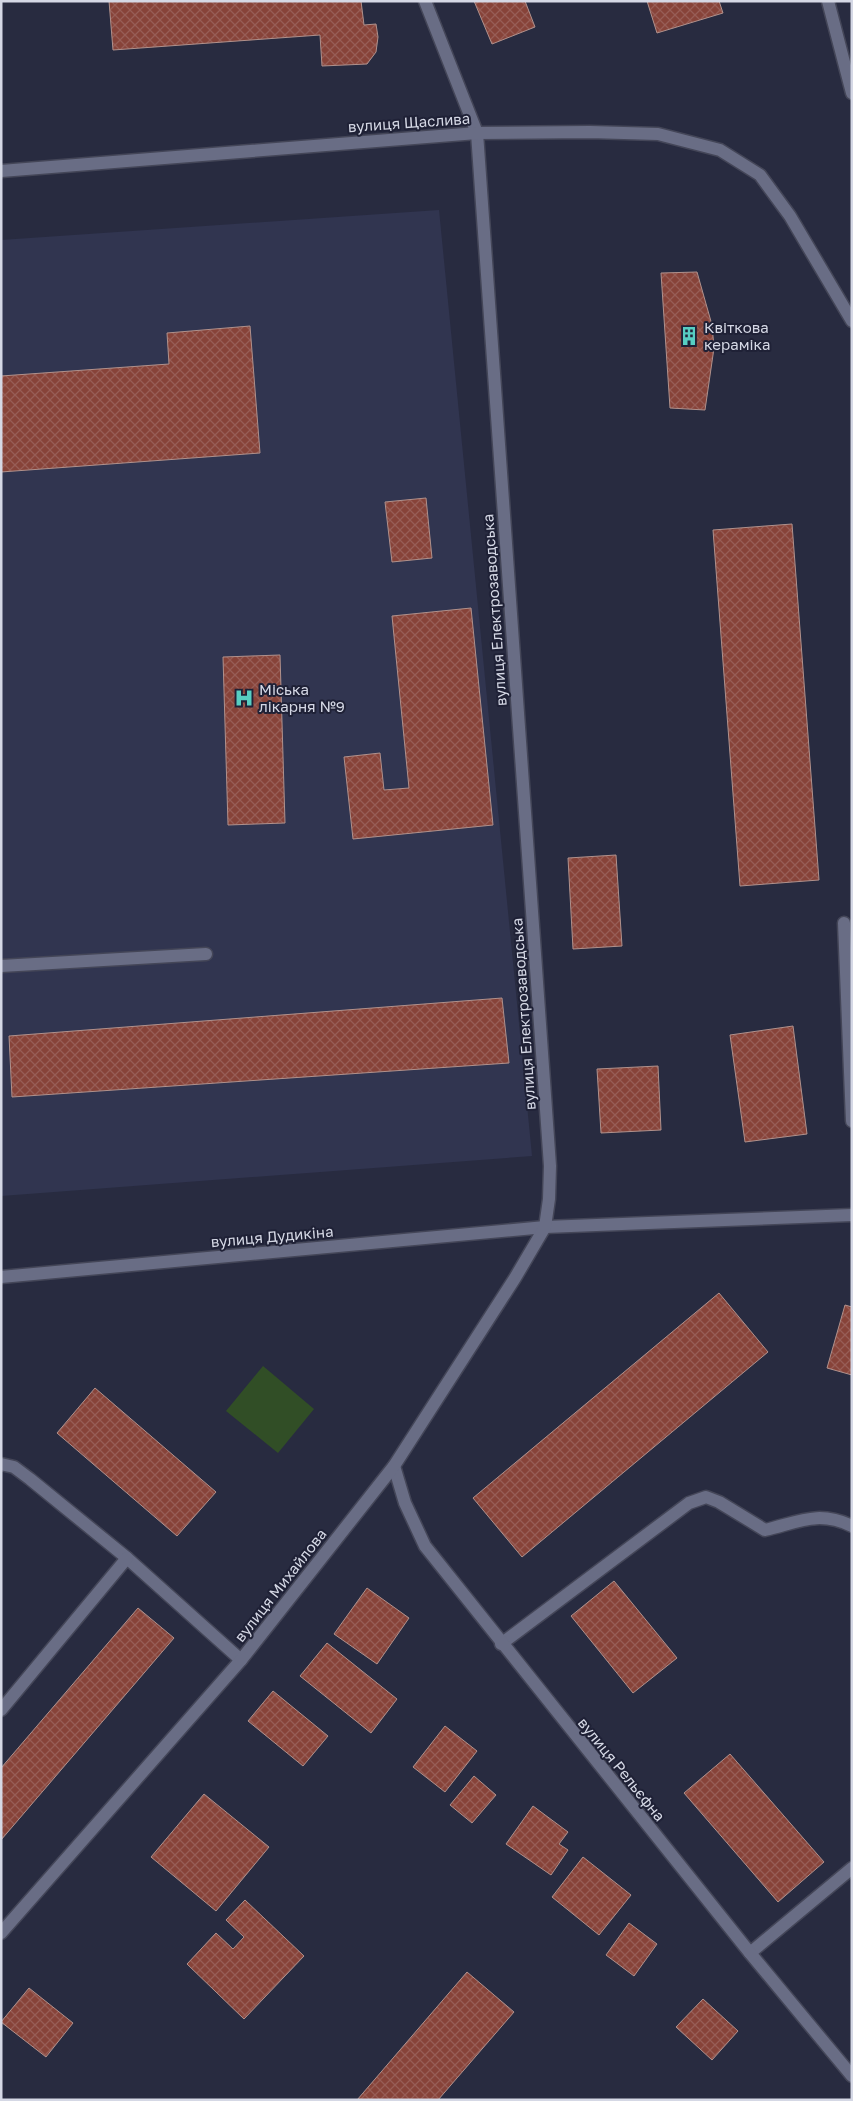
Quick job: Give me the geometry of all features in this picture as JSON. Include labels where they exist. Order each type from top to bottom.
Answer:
[{"type":"street","name":"вулиця Електрозаводська","points":[[425,1],[477,133],[550,1166],[549,1199],[545,1226]]},
{"type":"street","points":[[828,1],[852,93]]},
{"type":"street","name":"вулиця Щаслива","points":[[1,171],[477,133],[590,132],[658,134],[720,150],[760,175],[790,216],[852,321]]},
{"type":"street","points":[[844,923],[852,1121]]},
{"type":"street","points":[[1,966],[206,954]]},
{"type":"street","name":"вулиця Дудикіна","points":[[1,1277],[545,1226],[852,1214]]},
{"type":"street","name":"вулиця Михайлова","points":[[1,1933],[242,1660],[394,1466],[515,1278],[545,1226]]},
{"type":"street","points":[[1,1464],[14,1467],[30,1479],[127,1558],[242,1660]]},
{"type":"street","name":"вулиця Рельєфна","points":[[394,1466],[404,1503],[425,1546],[501,1644],[750,1953],[852,2076]]},
{"type":"street","points":[[501,1644],[689,1503],[706,1497],[719,1502],[765,1530],[811,1518],[825,1517],[852,1526]]},
{"type":"street","points":[[1,1710],[127,1558]]},
{"type":"street","points":[[750,1953],[852,1868]]},
{"type":"shaded area","name":"Міська лікарня №9","points":[[439,210],[532,1156],[1,1196],[1,240]]},
{"type":"green space","points":[[263,1366],[314,1409],[278,1453],[226,1411]]},
{"type":"building","points":[[109,1],[361,1],[364,25],[376,24],[378,37],[376,52],[367,64],[322,66],[320,35],[113,50]]},
{"type":"building","points":[[474,1],[525,1],[535,27],[492,44]]},
{"type":"building","points":[[647,1],[719,1],[723,13],[657,33]]},
{"type":"building","name":"Квіткова кераміка","points":[[697,272],[712,325],[714,348],[705,410],[670,408],[661,273]]},
{"type":"building","points":[[250,326],[260,453],[1,472],[1,376],[169,364],[167,333]]},
{"type":"building","points":[[426,498],[432,558],[392,562],[385,502]]},
{"type":"building","points":[[792,524],[819,880],[740,886],[713,530]]},
{"type":"building","points":[[471,608],[493,825],[353,839],[344,757],[380,753],[384,790],[409,788],[392,616]]},
{"type":"building","points":[[280,655],[285,823],[228,825],[223,657]]},
{"type":"building","points":[[616,855],[622,946],[573,949],[568,858]]},
{"type":"building","points":[[502,998],[509,1063],[12,1097],[9,1036]]},
{"type":"building","points":[[793,1026],[807,1134],[745,1142],[730,1035]]},
{"type":"building","points":[[658,1066],[661,1130],[601,1133],[597,1069]]},
{"type":"building","points":[[719,1293],[768,1352],[522,1557],[473,1498]]},
{"type":"building","points":[[845,1305],[852,1307],[852,1375],[827,1368]]},
{"type":"building","points":[[95,1388],[216,1492],[177,1536],[57,1433]]},
{"type":"building","points":[[614,1581],[677,1658],[633,1693],[571,1616]]},
{"type":"building","points":[[367,1588],[409,1618],[377,1664],[334,1634]]},
{"type":"building","points":[[138,1608],[174,1638],[1,1840],[1,1768]]},
{"type":"building","points":[[327,1643],[397,1699],[371,1733],[300,1676]]},
{"type":"building","points":[[273,1691],[328,1736],[303,1766],[248,1721]]},
{"type":"building","points":[[445,1726],[477,1751],[445,1792],[413,1767]]},
{"type":"building","points":[[730,1754],[824,1862],[778,1902],[684,1793]]},
{"type":"building","points":[[474,1776],[496,1795],[472,1823],[450,1805]]},
{"type":"building","points":[[204,1794],[269,1847],[216,1911],[151,1857]]},
{"type":"building","points":[[533,1806],[568,1832],[559,1844],[568,1850],[551,1875],[506,1844]]},
{"type":"building","points":[[583,1857],[631,1895],[599,1935],[552,1897]]},
{"type":"building","points":[[245,1900],[304,1956],[244,2019],[187,1964],[216,1933],[233,1949],[244,1937],[226,1920]]},
{"type":"building","points":[[629,1923],[657,1944],[634,1976],[606,1955]]},
{"type":"building","points":[[467,1972],[514,2012],[438,2100],[357,2100]]},
{"type":"building","points":[[29,1988],[73,2023],[46,2057],[1,2022]]},
{"type":"building","points":[[703,1999],[738,2031],[712,2060],[676,2027]]},
{"type":"place","name":"Квіткова кераміка","points":[[689,336]]},
{"type":"place","name":"Міська лікарня №9","points":[[244,698]]}]
